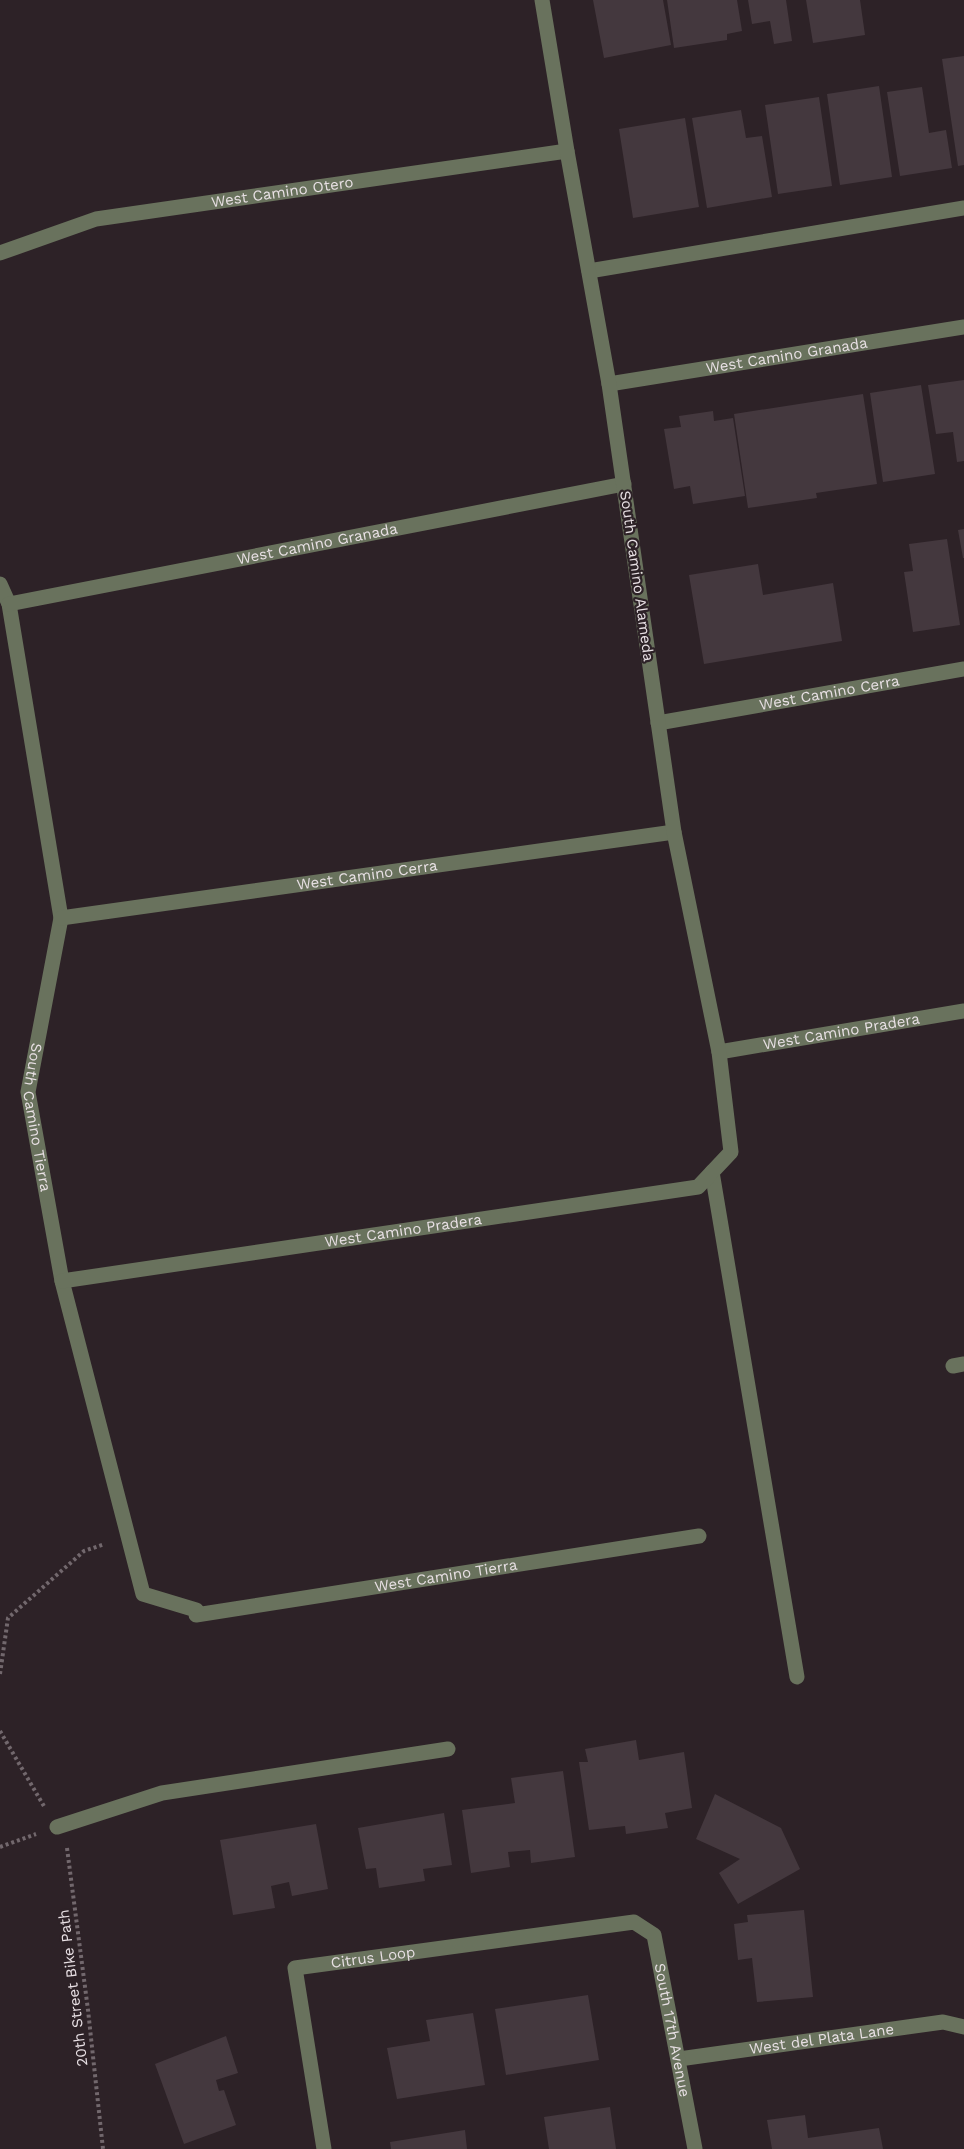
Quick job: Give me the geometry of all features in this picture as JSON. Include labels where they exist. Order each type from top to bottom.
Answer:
[{"type":"street","name":"South Camino Alameda","points":[[543,0],[567,151],[609,384],[674,832],[719,1052],[731,1152]]},
{"type":"street","name":"West Camino Otero","points":[[0,253],[96,219],[567,151]]},
{"type":"street","points":[[589,270],[964,208]]},
{"type":"street","name":"West Camino Granada","points":[[609,384],[964,327]]},
{"type":"street","name":"West Camino Granada","points":[[9,604],[624,484]]},
{"type":"street","name":"South Camino Tierra","points":[[0,584],[9,604],[61,918],[28,1092],[62,1281],[143,1594],[196,1610]]},
{"type":"street","name":"West Camino Cerra","points":[[658,723],[964,669]]},
{"type":"street","name":"West Camino Cerra","points":[[61,918],[674,832]]},
{"type":"street","name":"West Camino Pradera","points":[[719,1052],[964,1011]]},
{"type":"street","name":"West Camino Pradera","points":[[62,1281],[698,1187],[731,1152]]},
{"type":"street","points":[[712,1172],[796,1677]]},
{"type":"street","name":"West Camino Tierra","points":[[196,1610],[196,1615],[699,1536]]},
{"type":"street","points":[[57,1827],[162,1793],[448,1749]]},
{"type":"street","name":"South 17th Avenue","points":[[634,1922],[654,1935],[695,2149]]},
{"type":"street","name":"Citrus Loop","points":[[324,2149],[295,1968],[634,1922]]},
{"type":"street","name":"West del Plata Lane","points":[[679,2059],[943,2022],[964,2027]]},
{"type":"path","points":[[0,1674],[8,1618],[84,1551],[129,1536]]},
{"type":"path","name":"20th Street Bike Path","points":[[0,1731],[67,1844],[103,2149]]},
{"type":"path","points":[[0,1847],[57,1827]]},
{"type":"building","points":[[593,0],[663,0],[671,45],[604,58]]},
{"type":"building","points":[[667,0],[737,0],[742,31],[727,34],[727,40],[674,48]]},
{"type":"building","points":[[748,0],[786,0],[792,41],[774,44],[770,21],[752,24]]},
{"type":"building","points":[[806,0],[860,0],[865,35],[813,43]]},
{"type":"building","points":[[964,56],[964,165],[958,166],[942,59]]},
{"type":"building","points":[[879,86],[892,177],[840,185],[827,94]]},
{"type":"building","points":[[922,87],[929,133],[946,130],[952,168],[900,176],[887,92]]},
{"type":"building","points":[[819,97],[832,186],[778,194],[765,105]]},
{"type":"building","points":[[741,110],[746,138],[762,136],[772,197],[707,208],[692,118]]},
{"type":"building","points":[[685,118],[699,207],[633,218],[619,129]]},
{"type":"building","points":[[964,380],[964,461],[957,462],[953,432],[936,434],[928,385]]},
{"type":"building","points":[[921,385],[935,474],[883,482],[870,393]]},
{"type":"building","points":[[863,394],[877,484],[816,493],[817,498],[748,508],[734,414]]},
{"type":"building","points":[[713,411],[714,421],[733,418],[745,496],[693,504],[690,486],[674,489],[664,429],[681,427],[679,416]]},
{"type":"building","points":[[964,529],[964,558],[963,558],[958,530]]},
{"type":"building","points":[[947,539],[960,625],[913,632],[904,572],[913,571],[909,544]]},
{"type":"building","points":[[758,564],[763,595],[833,583],[842,641],[704,664],[689,575]]},
{"type":"building","points":[[636,1740],[639,1760],[684,1752],[692,1808],[665,1813],[668,1828],[626,1834],[625,1826],[589,1830],[579,1762],[588,1762],[585,1749]]},
{"type":"building","points":[[563,1771],[575,1857],[531,1863],[530,1850],[508,1852],[510,1867],[471,1873],[462,1810],[515,1803],[511,1778]]},
{"type":"building","points":[[715,1794],[781,1828],[800,1869],[738,1904],[719,1873],[740,1859],[696,1839]]},
{"type":"building","points":[[444,1813],[452,1865],[423,1869],[425,1881],[379,1888],[376,1868],[366,1869],[358,1828]]},
{"type":"building","points":[[316,1824],[328,1889],[292,1896],[289,1882],[271,1886],[275,1908],[233,1915],[220,1840]]},
{"type":"building","points":[[804,1910],[813,1997],[757,2002],[752,1958],[738,1960],[734,1924],[748,1922],[747,1915]]},
{"type":"building","points":[[588,1995],[599,2060],[506,2075],[495,2009]]},
{"type":"building","points":[[473,2013],[485,2085],[397,2099],[387,2048],[430,2041],[426,2020]]},
{"type":"building","points":[[226,2036],[238,2073],[216,2080],[219,2091],[224,2090],[236,2125],[184,2144],[155,2064]]},
{"type":"building","points":[[610,2107],[616,2149],[549,2149],[544,2117]]},
{"type":"building","points":[[805,2115],[808,2138],[879,2128],[883,2149],[772,2149],[767,2120]]},
{"type":"building","points":[[465,2130],[467,2149],[391,2149],[390,2142]]}]
